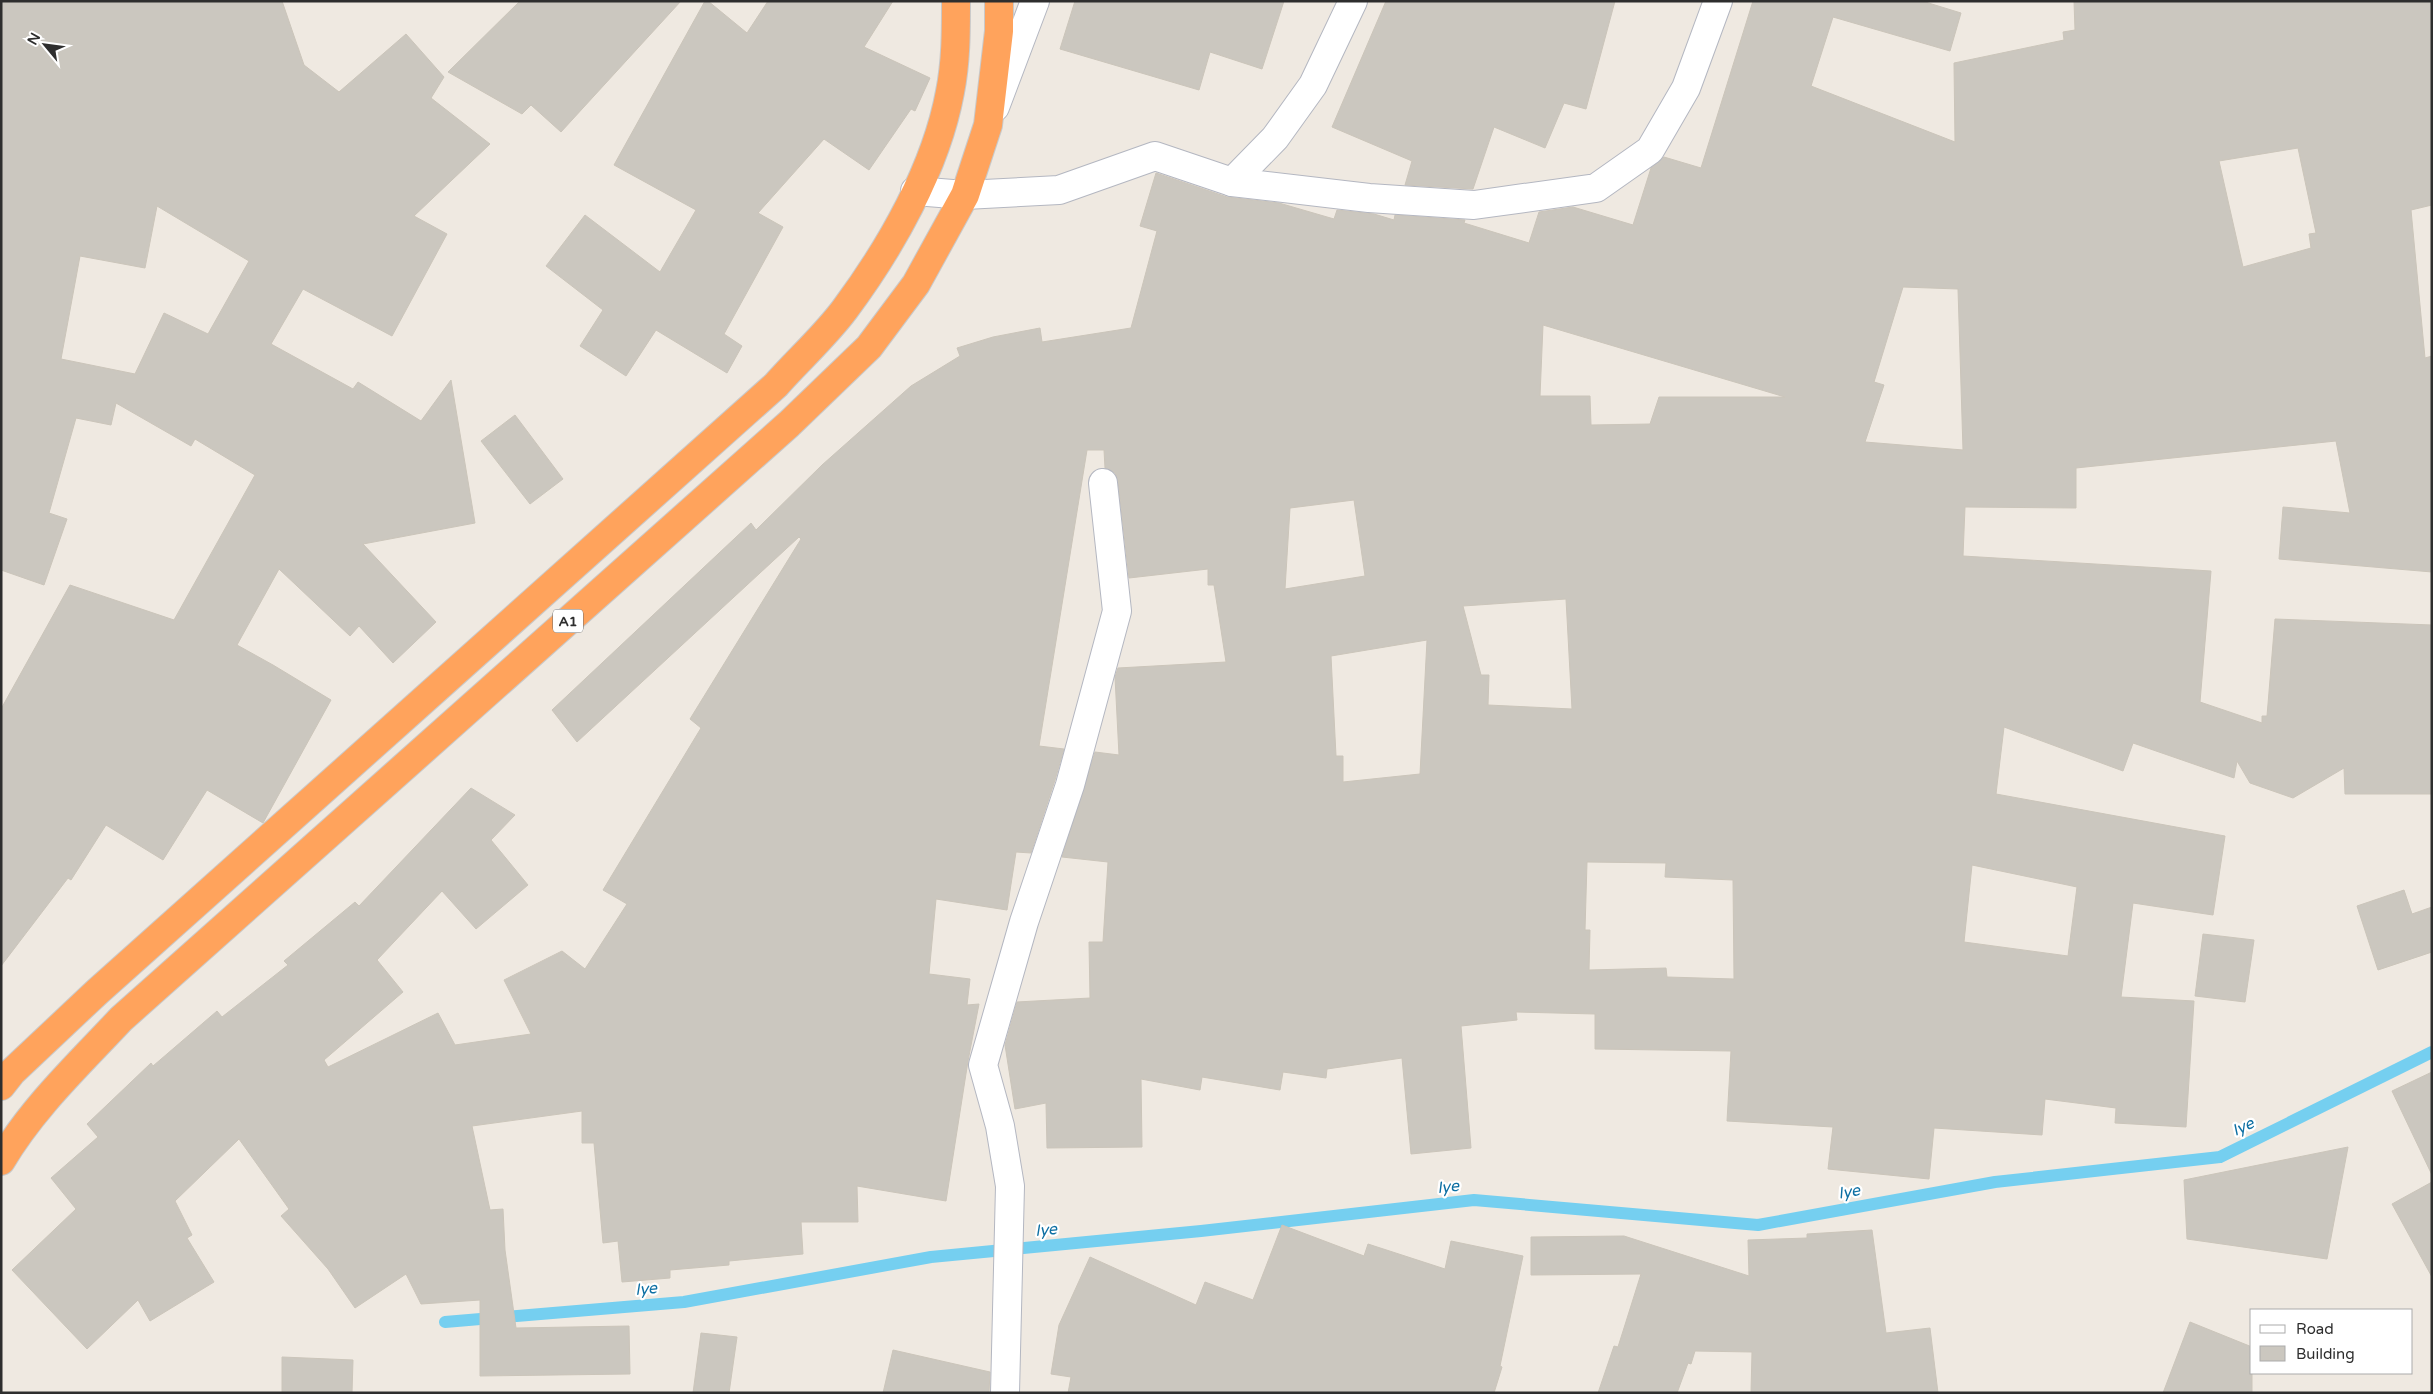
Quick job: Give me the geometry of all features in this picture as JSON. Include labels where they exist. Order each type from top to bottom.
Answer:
[{"type":"highway","name":"A1","points":[[5,1079],[105,985],[776,385],[844,310],[900,224],[931,158],[950,93],[957,43],[956,1]]},
{"type":"highway","name":"A1","points":[[1,1160],[56,1088],[121,1019],[789,424],[869,347],[916,284],[965,195],[988,125],[999,31],[1000,1]]},
{"type":"highway","points":[[458,669],[481,698]]},
{"type":"street","points":[[988,125],[1034,1]]},
{"type":"street","points":[[1232,182],[1275,138],[1313,85],[1353,1]]},
{"type":"street","points":[[915,191],[965,195],[1059,190],[1155,156],[1232,182],[1369,198],[1474,205],[1596,188],[1650,150],[1686,88],[1718,1]]},
{"type":"street","points":[[1005,1393],[1010,1186],[1000,1126],[983,1065],[1024,922],[1070,785],[1117,611],[1103,483]]},
{"type":"building","points":[[1,1],[282,1],[304,65],[339,92],[406,34],[444,77],[431,98],[490,144],[414,216],[447,234],[392,336],[303,289],[271,344],[353,389],[358,382],[421,421],[451,380],[475,523],[363,544],[436,622],[393,663],[359,626],[350,636],[279,569],[237,645],[331,700],[263,823],[207,790],[163,860],[106,825],[71,880],[68,878],[1,966],[1,709],[70,585],[174,620],[255,475],[195,439],[191,446],[116,403],[111,425],[76,418],[49,513],[67,519],[44,585],[1,570]],"holes":[[[157,206],[249,261],[208,334],[164,313],[135,374],[61,359],[80,256],[145,268]]]},
{"type":"building","points":[[520,1],[681,1],[561,132],[531,105],[522,114],[448,72]]},
{"type":"building","points":[[705,1],[708,1],[747,33],[768,1],[893,1],[864,47],[930,78],[915,111],[911,109],[869,170],[824,139],[758,213],[783,227],[724,334],[742,346],[727,373],[656,330],[626,376],[580,346],[603,310],[546,266],[585,215],[660,272],[696,210],[614,165]]},
{"type":"building","points":[[1075,1],[1284,1],[1262,69],[1210,52],[1199,90],[1060,49]]},
{"type":"building","points":[[1386,1],[1615,1],[1586,109],[1564,103],[1545,148],[1494,127],[1473,189],[1405,185],[1412,161],[1332,127]]},
{"type":"building","points":[[1753,1],[1922,1],[1961,13],[1950,51],[1833,17],[1811,86],[1955,142],[1954,63],[2064,40],[2063,32],[2075,30],[2074,1],[2432,1],[2432,205],[2411,210],[2425,358],[2432,356],[2432,572],[2279,559],[2283,507],[2350,513],[2336,441],[2076,468],[2076,508],[1965,507],[1963,556],[2211,571],[2200,702],[2262,723],[2262,716],[2267,716],[2275,619],[2432,625],[2432,794],[2345,794],[2344,768],[2293,798],[2250,783],[2237,761],[2234,778],[2133,743],[2123,771],[2004,727],[1996,794],[2225,836],[2213,915],[2133,903],[2121,997],[2194,1001],[2186,1127],[2115,1123],[2116,1108],[2045,1099],[2042,1135],[1934,1128],[1929,1179],[1828,1169],[1833,1127],[1727,1121],[1731,1051],[1595,1049],[1595,1014],[1516,1012],[1517,1020],[1461,1026],[1471,1148],[1411,1154],[1402,1058],[1327,1069],[1326,1078],[1283,1072],[1280,1090],[1202,1077],[1200,1090],[1141,1079],[1142,1147],[1047,1148],[1046,1103],[1015,1109],[1005,1045],[1017,1002],[1090,998],[1089,942],[1103,942],[1108,862],[1062,857],[1095,752],[1119,755],[1115,677],[1118,668],[1226,662],[1214,585],[1208,585],[1208,569],[1129,578],[1118,481],[1115,473],[1105,468],[1104,450],[1087,450],[1039,746],[1064,749],[1031,853],[1016,852],[1007,910],[936,899],[929,974],[970,979],[967,1005],[979,1004],[946,1201],[857,1186],[858,1222],[801,1222],[803,1254],[729,1261],[729,1265],[670,1270],[670,1278],[622,1282],[618,1241],[603,1243],[594,1143],[582,1143],[582,1111],[472,1126],[490,1210],[503,1209],[505,1250],[516,1328],[629,1326],[630,1374],[480,1376],[480,1300],[421,1304],[406,1274],[355,1308],[328,1269],[281,1216],[289,1209],[239,1139],[175,1201],[192,1235],[187,1238],[214,1282],[150,1321],[138,1300],[87,1349],[12,1270],[76,1209],[51,1178],[98,1137],[87,1124],[151,1063],[153,1066],[217,1011],[222,1017],[288,965],[284,961],[355,902],[359,906],[471,788],[515,815],[491,840],[528,885],[476,929],[442,891],[377,960],[403,992],[324,1060],[328,1067],[438,1013],[455,1045],[531,1034],[504,980],[562,951],[585,969],[627,904],[603,890],[701,728],[690,719],[801,539],[799,537],[577,742],[552,710],[751,523],[756,530],[822,465],[911,386],[960,356],[957,348],[993,337],[1040,328],[1042,342],[1131,328],[1157,231],[1140,226],[1156,173],[1227,197],[1279,203],[1334,219],[1337,210],[1374,214],[1394,220],[1395,215],[1465,220],[1464,223],[1529,243],[1539,212],[1573,207],[1633,225],[1651,168],[1664,157],[1701,168]],"holes":[[[2298,148],[2316,233],[2309,234],[2311,248],[2243,267],[2219,161]],[[1903,287],[1958,289],[1963,450],[1865,442],[1884,385],[1874,382]],[[1543,325],[1785,397],[1659,397],[1650,424],[1591,425],[1590,396],[1540,396]],[[1354,500],[1365,576],[1285,589],[1290,508]],[[1566,599],[1572,709],[1488,705],[1489,675],[1481,675],[1463,606]],[[1427,640],[1420,774],[1343,782],[1343,756],[1336,756],[1331,656]],[[1587,862],[1666,863],[1665,877],[1733,880],[1734,979],[1667,977],[1666,968],[1589,970],[1590,930],[1585,930]],[[1972,865],[2077,887],[2068,956],[1964,942]]]},
{"type":"building","points":[[515,415],[563,479],[530,504],[481,441]]},
{"type":"building","points":[[2404,890],[2412,914],[2432,907],[2432,952],[2378,970],[2357,906]]},
{"type":"building","points":[[2203,934],[2254,940],[2245,1002],[2195,996]]},
{"type":"building","points":[[2432,1072],[2432,1175],[2392,1091]]},
{"type":"building","points":[[2348,1147],[2327,1259],[2187,1239],[2184,1180]]},
{"type":"building","points":[[2432,1182],[2432,1277],[2392,1204]]},
{"type":"building","points":[[1282,1225],[1364,1256],[1368,1244],[1445,1269],[1451,1241],[1523,1256],[1500,1366],[1502,1367],[1494,1393],[1068,1393],[1071,1377],[1051,1374],[1059,1325],[1090,1257],[1196,1305],[1205,1282],[1253,1300]]},
{"type":"building","points":[[1872,1230],[1886,1333],[1930,1328],[1938,1393],[1751,1393],[1752,1352],[1695,1351],[1691,1364],[1688,1363],[1677,1393],[1598,1393],[1614,1346],[1618,1347],[1641,1274],[1531,1275],[1531,1237],[1624,1236],[1749,1276],[1748,1240],[1807,1238],[1807,1234]]},
{"type":"building","points":[[2190,1322],[2250,1346],[2252,1393],[2163,1393]]},
{"type":"building","points":[[701,1333],[737,1337],[729,1393],[693,1393]]},
{"type":"building","points":[[893,1350],[990,1372],[989,1393],[883,1393]]},
{"type":"building","points":[[282,1357],[353,1360],[352,1393],[282,1393]]},
{"type":"waterway","name":"Iye","points":[[445,1322],[684,1302],[931,1257],[1201,1231],[1474,1200],[1758,1225],[1995,1182],[2220,1157],[2432,1052]]}]
